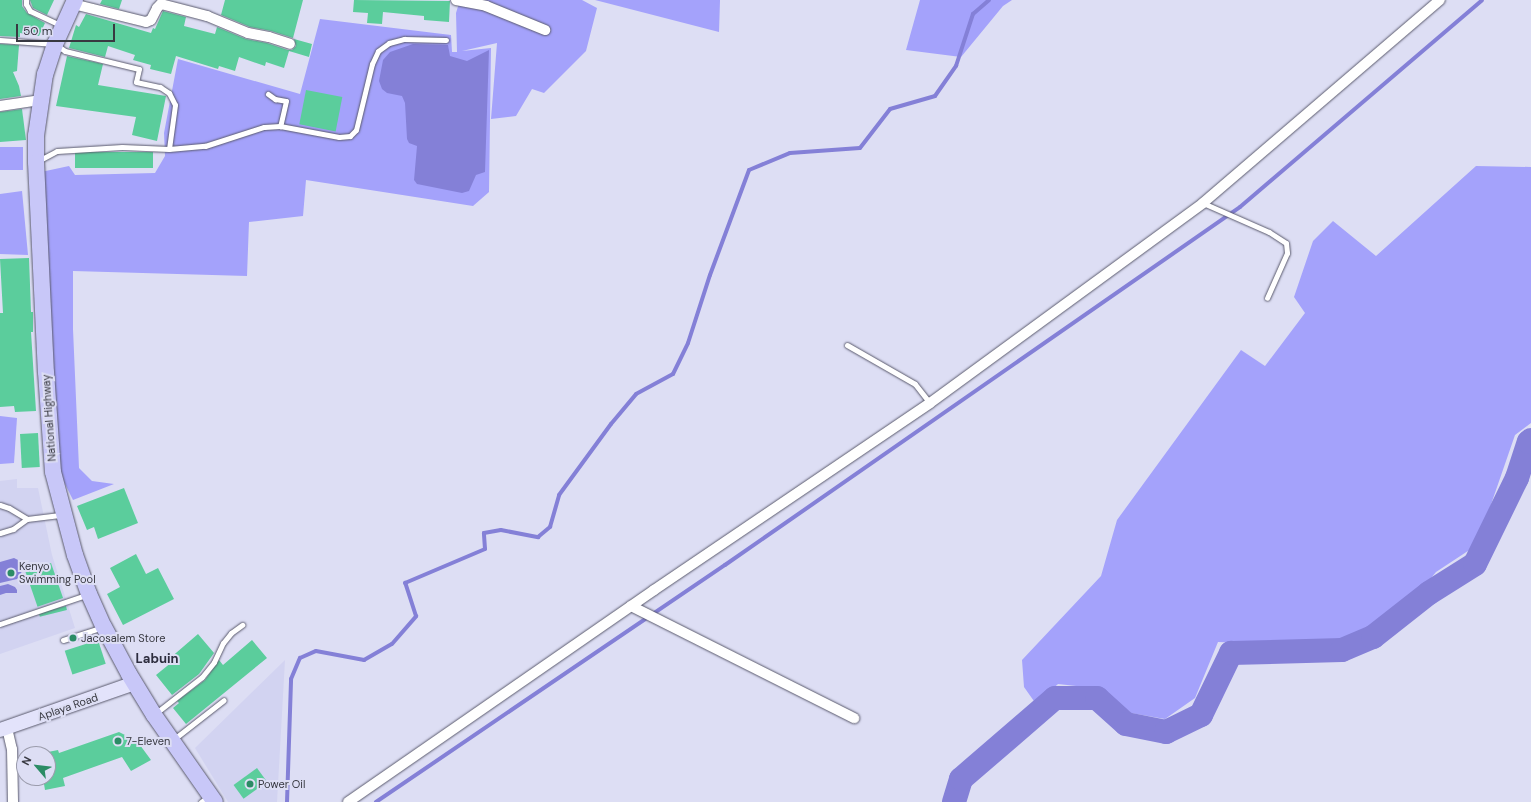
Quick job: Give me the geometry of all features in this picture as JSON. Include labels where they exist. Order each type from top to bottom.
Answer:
[{"type":"main road","name":"National Highway","points":[[74,2],[55,44],[45,74],[40,100],[36,136],[46,372],[53,464],[63,515],[89,594],[104,627],[154,715],[209,800]]},
{"type":"street","points":[[456,0],[486,6],[544,30]]},
{"type":"street","points":[[348,802],[631,606],[930,402],[1207,205],[1440,0]]},
{"type":"street","points":[[74,2],[146,22],[151,20],[156,8],[162,4],[207,16],[248,33],[269,37],[290,44]]},
{"type":"street","points":[[0,106],[40,100]]},
{"type":"street","points":[[631,606],[854,718]]},
{"type":"street","name":"Aplaya Road","points":[[4,729],[135,683]]},
{"type":"street","points":[[4,729],[12,750],[13,802]]},
{"type":"lane","points":[[26,0],[26,4],[30,11],[63,26]]},
{"type":"lane","points":[[36,162],[57,151],[122,147],[169,149],[205,146],[264,127],[280,126],[339,137],[350,136],[356,130],[372,64],[378,51],[389,43],[404,39],[446,40]]},
{"type":"lane","points":[[0,40],[55,44],[65,51],[139,68],[136,82],[160,87],[169,93],[175,105],[169,149]]},
{"type":"lane","points":[[268,94],[275,99],[286,101],[280,126]]},
{"type":"lane","points":[[1207,205],[1226,212],[1286,243],[1287,253],[1267,298]]},
{"type":"lane","points":[[847,345],[915,384],[930,402]]},
{"type":"lane","points":[[0,505],[9,508],[27,519]]},
{"type":"lane","points":[[0,533],[13,529],[27,519],[63,515]]},
{"type":"lane","points":[[0,624],[89,594]]},
{"type":"lane","points":[[154,715],[202,677],[214,662],[222,643],[231,633],[242,625]]},
{"type":"lane","points":[[63,640],[104,627]]},
{"type":"lane","points":[[171,741],[224,700]]},
{"type":"shaded area","points":[[460,0],[582,0],[597,8],[586,51],[544,93],[532,89],[516,116],[491,119],[497,43],[462,51],[491,48],[489,192],[473,206],[306,180],[303,216],[249,222],[247,276],[73,271],[73,329],[79,468],[92,481],[114,484],[73,500],[60,474],[41,172],[69,166],[75,175],[155,173],[165,156],[164,133],[178,59],[300,94],[320,19],[451,35],[452,52],[457,52],[456,13]]},
{"type":"shaded area","points":[[595,0],[720,0],[719,32]]},
{"type":"shaded area","points":[[920,0],[1012,0],[1003,6],[961,57],[906,50]]},
{"type":"shaded area","points":[[413,44],[448,45],[450,56],[467,61],[489,50],[485,172],[476,175],[469,191],[462,193],[417,184],[414,180],[417,146],[409,143],[407,139],[405,103],[402,96],[387,93],[382,89],[379,81],[383,60],[390,52]]},
{"type":"shaded area","points":[[0,147],[23,147],[23,170],[0,170]]},
{"type":"shaded area","points":[[1476,166],[1531,167],[1531,423],[1515,435],[1477,545],[1436,572],[1403,612],[1325,646],[1218,642],[1195,698],[1165,719],[1131,713],[1103,689],[1058,684],[1036,704],[1024,687],[1022,660],[1101,576],[1117,520],[1241,350],[1265,366],[1305,313],[1294,297],[1313,241],[1333,221],[1376,256]]},
{"type":"shaded area","points":[[22,191],[28,255],[0,254],[0,194]]},
{"type":"shaded area","points":[[0,416],[17,418],[14,463],[0,464]]},
{"type":"shaded area","points":[[17,479],[17,488],[38,488],[52,555],[75,628],[0,654],[0,481]]},
{"type":"shaded area","name":"Kenyo Swimming Pool","points":[[14,558],[20,561],[22,566],[21,575],[17,579],[0,583],[0,562]]},
{"type":"shaded area","points":[[8,584],[15,587],[17,593],[6,593],[0,595],[0,586]]},
{"type":"shaded area","points":[[285,660],[277,802],[228,802],[195,748]]},
{"type":"building","points":[[0,0],[22,0],[22,6],[27,13],[45,23],[39,36],[20,33],[20,37],[0,36]]},
{"type":"building","points":[[30,0],[54,0],[47,15],[33,8]]},
{"type":"building","points":[[102,0],[122,0],[119,9],[100,4]]},
{"type":"building","points":[[225,0],[303,0],[293,38],[271,31],[250,27],[221,15]]},
{"type":"building","points":[[354,0],[450,1],[449,22],[424,20],[424,16],[383,12],[382,24],[367,23],[368,13],[353,12]]},
{"type":"building","points":[[163,11],[186,17],[184,26],[215,34],[217,27],[246,39],[267,43],[288,50],[292,50],[296,46],[294,39],[312,44],[309,57],[289,51],[284,68],[266,62],[265,66],[239,57],[235,71],[219,66],[218,69],[176,56],[171,74],[150,69],[151,65],[133,60],[135,55],[108,46],[105,57],[69,48],[76,25],[79,27],[86,14],[151,33],[153,28],[155,29]]},
{"type":"building","points":[[0,44],[19,45],[17,71],[13,72],[19,86],[21,96],[0,99]]},
{"type":"building","points":[[67,56],[103,64],[98,85],[166,96],[157,141],[132,135],[136,117],[56,106]]},
{"type":"building","points":[[306,90],[342,97],[336,131],[299,124]]},
{"type":"building","points":[[22,109],[26,140],[0,142],[0,112]]},
{"type":"building","points":[[75,152],[153,152],[153,168],[75,168]]},
{"type":"building","points":[[29,258],[31,312],[33,312],[33,332],[31,332],[36,411],[15,412],[14,406],[0,407],[0,313],[3,313],[0,259]]},
{"type":"building","points":[[38,433],[40,467],[22,468],[20,434]]},
{"type":"building","points":[[124,488],[138,523],[98,539],[94,527],[87,530],[77,506]]},
{"type":"building","points":[[136,554],[146,574],[158,568],[174,599],[123,625],[107,594],[120,587],[110,568]]},
{"type":"building","points":[[51,563],[63,598],[38,607],[25,572]]},
{"type":"building","points":[[66,606],[67,610],[40,617],[39,613]]},
{"type":"building","points":[[198,634],[214,653],[199,674],[172,695],[156,675],[172,662],[169,659]]},
{"type":"building","points":[[98,640],[106,664],[72,675],[65,651]]},
{"type":"building","points":[[252,640],[267,658],[186,724],[173,708],[179,703],[177,701],[205,680],[219,660],[223,665]]},
{"type":"building","points":[[119,732],[137,741],[151,760],[131,771],[122,757],[63,778],[65,786],[45,790],[44,786],[56,786],[56,750],[58,750],[59,753]]},
{"type":"building","name":"Power Oil","points":[[257,768],[267,782],[244,799],[234,785]]},
{"type":"waterway","points":[[287,802],[291,679],[300,658],[316,651],[364,660],[392,644],[416,616],[405,583],[485,549],[484,533],[501,530],[538,537],[550,527],[559,495],[611,424],[636,394],[673,374],[688,343],[710,275],[749,170],[790,153],[860,148],[890,109],[935,96],[956,66],[973,14],[989,0]]},
{"type":"waterway","points":[[376,802],[725,565],[1240,207],[1482,0]]},
{"type":"waterway","points":[[954,802],[961,779],[1055,698],[1097,698],[1126,724],[1166,732],[1201,715],[1231,653],[1342,650],[1373,637],[1429,593],[1475,564],[1517,478],[1531,440]]},
{"type":"place","name":"Kenyo Swimming Pool","points":[[11,573]]},
{"type":"place","name":"Jacosalem Store","points":[[73,638]]},
{"type":"place","name":"7-Eleven","points":[[118,741]]},
{"type":"place","name":"Power Oil","points":[[250,784]]},
{"type":"district","name":"Labuin","points":[[157,659]]}]
